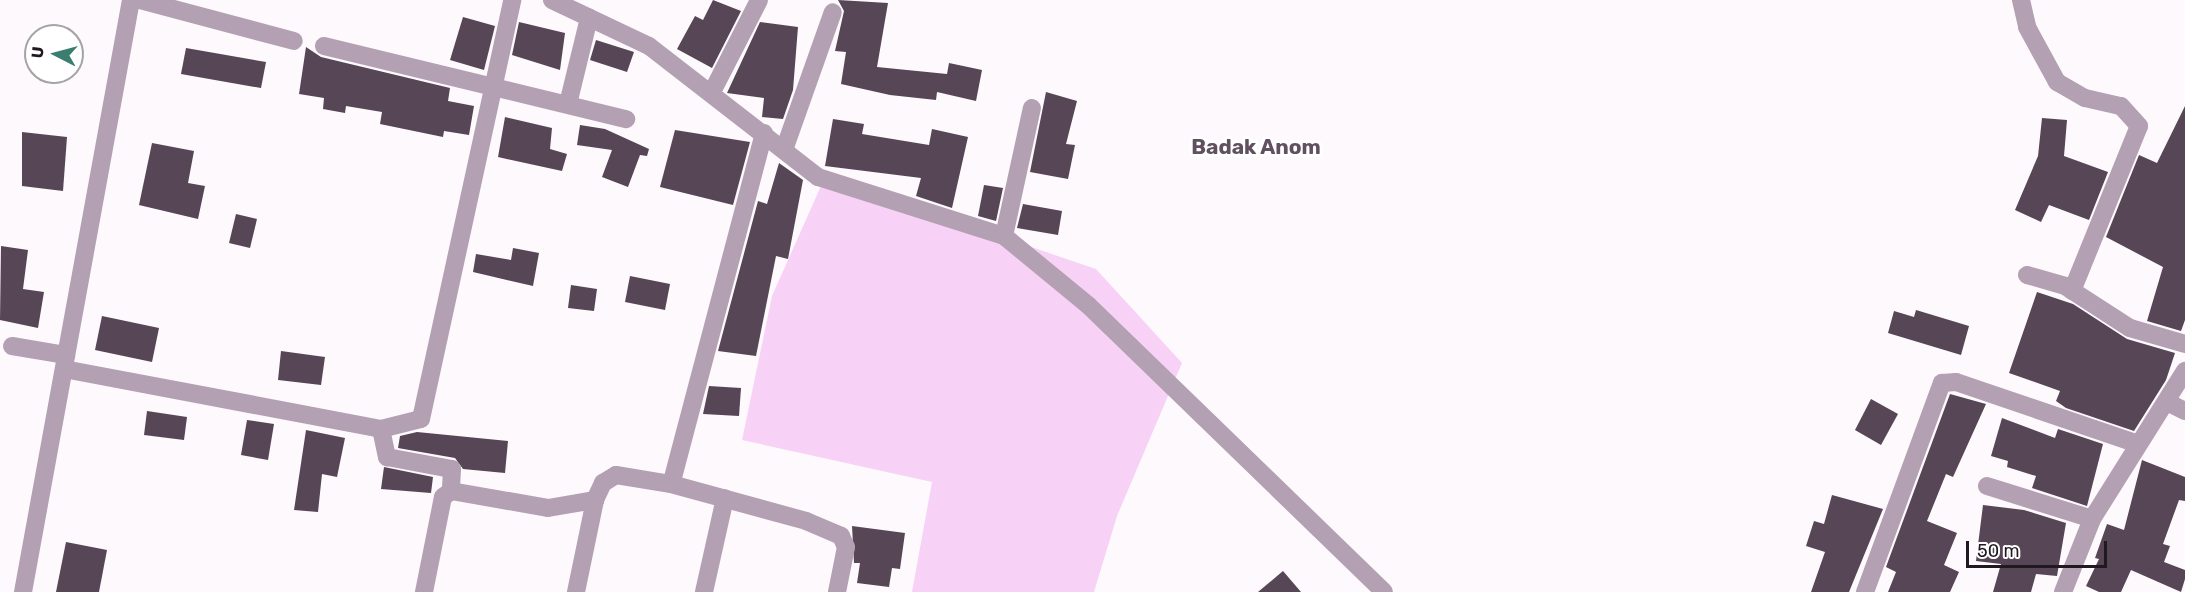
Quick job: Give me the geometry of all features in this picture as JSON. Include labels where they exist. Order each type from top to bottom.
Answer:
[{"type":"street","points":[[23,592],[131,0]]},
{"type":"street","points":[[140,0],[294,41]]},
{"type":"street","points":[[12,346],[65,362],[381,429],[421,419],[512,0]]},
{"type":"street","points":[[552,0],[649,46],[764,133],[801,166],[839,185],[1004,236],[1088,305],[1384,592]]},
{"type":"street","points":[[712,92],[759,0]]},
{"type":"street","points":[[2021,0],[2028,27],[2057,82],[2085,98],[2121,106],[2139,126],[2072,291]]},
{"type":"street","points":[[784,150],[833,12]]},
{"type":"street","points":[[568,104],[589,18]]},
{"type":"street","points":[[324,46],[626,119]]},
{"type":"street","points":[[1004,236],[1032,108]]},
{"type":"street","points":[[672,484],[764,133]]},
{"type":"street","points":[[2027,275],[2072,291],[2115,322],[2185,344]]},
{"type":"street","points":[[2063,592],[2092,519],[2185,371]]},
{"type":"street","points":[[1864,592],[1942,383],[1988,392],[2139,444]]},
{"type":"street","points":[[2167,402],[2185,411]]},
{"type":"street","points":[[381,429],[387,457],[452,469],[451,491],[443,498],[424,592]]},
{"type":"street","points":[[576,592],[595,500],[603,483],[616,475],[672,484],[725,498],[841,536],[846,547],[837,592]]},
{"type":"street","points":[[1987,486],[2092,519]]},
{"type":"street","points":[[451,491],[548,508],[595,500]]},
{"type":"street","points":[[704,592],[725,498]]},
{"type":"shaded area","points":[[825,177],[1096,269],[1182,363],[1117,516],[1094,592],[912,592],[932,482],[742,440],[772,296]]},
{"type":"building","points":[[713,0],[741,11],[712,68],[677,49],[695,16],[703,20]]},
{"type":"building","points":[[838,0],[888,3],[877,67],[947,74],[949,63],[982,70],[976,101],[937,92],[936,100],[890,95],[841,84],[846,52],[835,51],[844,11]]},
{"type":"building","points":[[463,17],[495,26],[484,70],[450,60]]},
{"type":"building","points":[[519,22],[565,33],[560,70],[512,55]]},
{"type":"building","points":[[760,22],[798,27],[793,90],[783,119],[762,117],[764,98],[727,93]]},
{"type":"building","points":[[596,40],[634,52],[627,72],[590,60]]},
{"type":"building","points":[[306,47],[321,57],[450,88],[448,101],[474,106],[469,135],[444,131],[443,137],[380,124],[382,112],[346,106],[345,113],[323,109],[324,98],[299,94]]},
{"type":"building","points":[[186,48],[266,62],[261,88],[181,74]]},
{"type":"building","points":[[1046,92],[1077,101],[1066,144],[1075,145],[1068,179],[1030,172]]},
{"type":"building","points":[[2185,106],[2185,320],[2181,331],[2147,321],[2163,267],[2106,237],[2139,155],[2157,163]]},
{"type":"building","points":[[505,117],[552,128],[550,149],[567,154],[562,171],[498,157]]},
{"type":"building","points":[[2042,118],[2067,120],[2064,156],[2108,172],[2089,220],[2049,205],[2041,222],[2015,210],[2038,156]]},
{"type":"building","points":[[833,119],[864,124],[862,134],[929,145],[932,129],[968,137],[952,208],[916,196],[921,178],[825,166]]},
{"type":"building","points":[[580,125],[605,129],[649,149],[647,156],[640,155],[628,187],[602,177],[612,150],[577,145]]},
{"type":"building","points":[[675,130],[750,142],[733,205],[660,187]]},
{"type":"building","points":[[22,132],[67,137],[63,191],[22,186]]},
{"type":"building","points":[[152,143],[194,151],[188,183],[205,186],[198,219],[139,205]]},
{"type":"building","points":[[779,163],[803,180],[788,259],[776,256],[756,356],[718,351],[758,201],[767,204]]},
{"type":"building","points":[[984,185],[1003,188],[996,221],[978,216]]},
{"type":"building","points":[[1023,204],[1062,211],[1058,235],[1017,228]]},
{"type":"building","points":[[236,214],[257,219],[250,248],[229,243]]},
{"type":"building","points":[[1,246],[28,250],[23,289],[44,292],[38,328],[0,320]]},
{"type":"building","points":[[513,248],[539,253],[533,286],[473,272],[476,254],[511,260]]},
{"type":"building","points":[[630,276],[670,284],[665,310],[625,302]]},
{"type":"building","points":[[571,285],[597,289],[594,311],[568,308]]},
{"type":"building","points":[[2037,292],[2073,304],[2127,339],[2175,353],[2166,380],[2134,431],[2066,408],[2056,401],[2060,391],[2009,373]]},
{"type":"building","points":[[1916,310],[1969,326],[1961,355],[1888,333],[1894,311],[1914,317]]},
{"type":"building","points":[[102,316],[159,328],[152,362],[95,350]]},
{"type":"building","points":[[281,351],[325,357],[321,385],[278,380]]},
{"type":"building","points":[[709,386],[741,388],[739,416],[703,414]]},
{"type":"building","points":[[1950,394],[1986,404],[1953,477],[1946,474],[1927,521],[1957,533],[1944,565],[1959,572],[1950,592],[1888,592],[1896,572],[1886,567]]},
{"type":"building","points":[[1871,399],[1898,414],[1881,445],[1855,430]]},
{"type":"building","points":[[147,411],[187,417],[184,440],[144,435]]},
{"type":"building","points":[[2002,418],[2055,438],[2058,429],[2103,444],[2087,506],[2032,488],[2036,476],[2007,467],[2008,461],[1991,456]]},
{"type":"building","points":[[247,420],[274,424],[268,460],[241,455]]},
{"type":"building","points":[[306,430],[345,438],[337,477],[322,474],[318,512],[294,510]]},
{"type":"building","points":[[417,432],[508,441],[505,473],[463,469],[455,458],[398,448],[400,436]]},
{"type":"building","points":[[2142,460],[2185,477],[2185,501],[2179,500],[2163,544],[2170,546],[2164,562],[2185,570],[2181,592],[2131,570],[2121,592],[2099,592],[2086,586],[2099,559],[2095,558],[2107,524],[2124,530]]},
{"type":"building","points":[[384,467],[433,477],[431,493],[381,489]]},
{"type":"building","points":[[1832,495],[1883,509],[1849,592],[1811,592],[1825,552],[1806,546],[1814,521],[1824,524]]},
{"type":"building","points":[[1983,505],[2024,510],[2066,523],[2057,576],[2036,574],[2031,592],[1993,592],[2001,564],[1976,561]]},
{"type":"building","points":[[852,526],[905,533],[900,569],[892,568],[889,587],[857,583],[860,563],[854,563]]},
{"type":"building","points":[[66,542],[107,550],[99,592],[56,592]]},
{"type":"building","points":[[1283,571],[1301,592],[1258,592]]},
{"type":"district","name":"Badak Anom","points":[[1256,147]]}]
